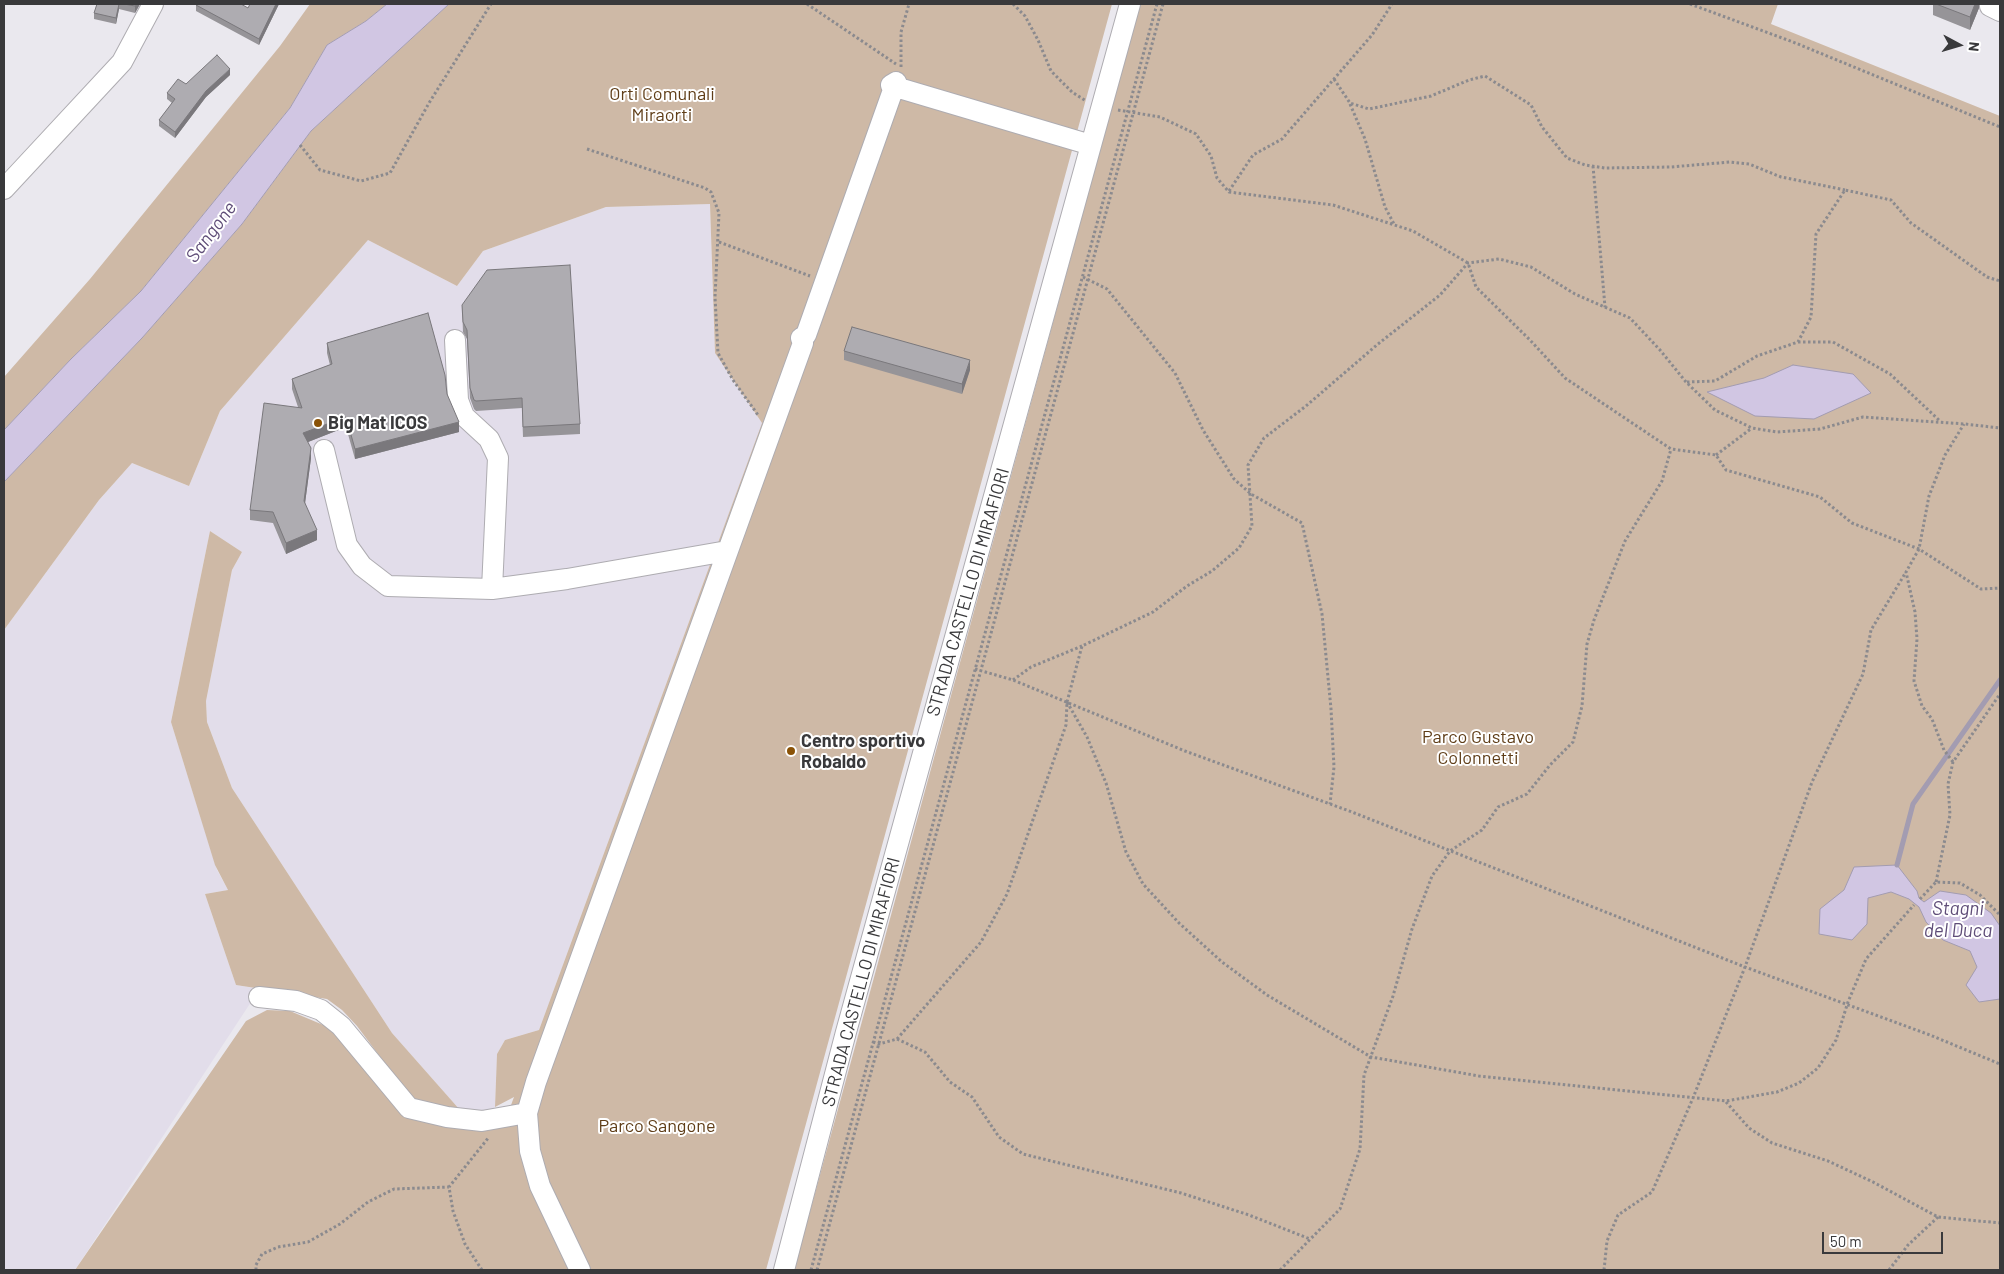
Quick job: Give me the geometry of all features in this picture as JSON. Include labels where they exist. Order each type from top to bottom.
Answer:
[{"type":"street","points":[[4,189],[122,62],[153,4]]},
{"type":"street","name":"STRADA CASTELLO DI MIRAFIORI","points":[[784,1270],[849,1023],[1130,4]]},
{"type":"street","points":[[580,1270],[540,1186],[530,1151],[527,1113],[536,1082],[727,551],[896,89],[1091,145]]},
{"type":"street","points":[[455,340],[458,400],[464,416],[489,439],[498,458],[492,589]]},
{"type":"street","points":[[324,450],[347,546],[362,566],[388,586],[492,589],[567,579],[727,551]]},
{"type":"street","points":[[259,997],[296,1001],[321,1010],[342,1026],[409,1108],[458,1119],[482,1121],[527,1113]]},
{"type":"path","points":[[300,145],[320,170],[361,181],[390,173],[429,103],[490,4]]},
{"type":"path","points":[[807,4],[901,67],[901,32],[909,4]]},
{"type":"path","points":[[1013,4],[1025,16],[1051,71],[1072,92],[1089,103],[1160,117],[1196,134],[1211,156],[1217,178],[1229,192],[1334,206],[1413,231],[1468,264],[1476,288],[1530,340],[1565,378],[1671,449],[1716,455],[1752,428]]},
{"type":"path","points":[[812,1270],[1157,4]]},
{"type":"path","points":[[816,1270],[1162,4]]},
{"type":"path","points":[[1229,192],[1253,155],[1282,139],[1372,36],[1392,4]]},
{"type":"path","points":[[1690,4],[1793,42],[2000,127]]},
{"type":"path","points":[[1350,104],[1368,108],[1431,96],[1469,80],[1485,76],[1531,105],[1542,127],[1568,158],[1605,168],[1671,167],[1730,162],[1749,164],[1781,177],[1891,200],[1911,223],[1988,277],[2000,282]]},
{"type":"path","points":[[1334,80],[1350,104],[1365,139],[1385,207],[1395,225]]},
{"type":"path","points":[[588,149],[705,188],[711,192],[719,213],[715,297],[718,353],[733,380],[759,417],[773,425]]},
{"type":"path","points":[[1593,166],[1605,307]]},
{"type":"path","points":[[1798,342],[1811,317],[1816,234],[1845,190]]},
{"type":"path","points":[[719,242],[825,282]]},
{"type":"path","points":[[1012,680],[1032,667],[1082,646],[1153,612],[1187,586],[1212,571],[1239,548],[1252,526],[1248,465],[1264,438],[1306,406],[1378,344],[1440,295],[1468,264],[1499,259],[1531,267],[1575,294],[1630,318],[1660,350],[1686,382],[1715,410],[1752,428],[1777,432],[1820,429],[1863,418],[1941,422],[2000,428]]},
{"type":"path","points":[[1082,277],[1107,289],[1175,373],[1203,430],[1234,479],[1251,494],[1302,523],[1322,614],[1334,767],[1330,804]]},
{"type":"path","points":[[1686,382],[1715,381],[1757,356],[1798,342],[1833,342],[1890,374],[1941,422]]},
{"type":"path","points":[[1604,1270],[1607,1242],[1618,1215],[1652,1192],[1693,1098],[1745,966],[1812,782],[1863,674],[1871,630],[1919,549],[1929,496],[1945,455],[1965,424]]},
{"type":"path","points":[[1280,1270],[1340,1209],[1360,1149],[1364,1075],[1393,996],[1412,929],[1432,876],[1450,851],[1482,830],[1498,807],[1528,794],[1550,765],[1573,742],[1582,706],[1587,644],[1594,620],[1625,541],[1662,481],[1671,449]]},
{"type":"path","points":[[1716,455],[1726,470],[1820,497],[1852,523],[1919,549],[1982,589],[2000,588]]},
{"type":"path","points":[[1906,572],[1915,612],[1917,640],[1914,681],[1922,706],[1932,719],[1944,750],[1953,762]]},
{"type":"path","points":[[874,1042],[879,1044],[897,1039],[982,942],[1007,894],[1066,725],[1067,702],[1082,646]]},
{"type":"path","points":[[976,669],[1012,680],[1185,751],[1330,804],[2000,1064]]},
{"type":"path","points":[[1920,898],[1936,882],[1950,815],[1948,784],[1953,762],[2000,694]]},
{"type":"path","points":[[1067,702],[1087,737],[1106,783],[1126,852],[1143,884],[1179,923],[1222,962],[1268,996],[1371,1057],[1479,1076],[1726,1102],[1777,1092],[1799,1083],[1818,1068],[1836,1040],[1847,1005],[1866,959],[1914,905]]},
{"type":"path","points":[[1936,882],[1960,883],[1980,895],[2000,915]]},
{"type":"path","points":[[897,1039],[925,1052],[950,1082],[972,1097],[999,1137],[1022,1154],[1182,1193],[1249,1215],[1310,1239]]},
{"type":"path","points":[[1726,1102],[1749,1128],[1772,1143],[1828,1161],[1873,1182],[1938,1217],[2000,1223]]},
{"type":"path","points":[[256,1270],[256,1265],[262,1254],[278,1247],[308,1242],[340,1224],[368,1202],[394,1189],[449,1187],[507,1116]]},
{"type":"path","points":[[449,1187],[453,1211],[465,1244],[482,1270]]},
{"type":"path","points":[[1889,1270],[1908,1246],[1938,1217]]},
{"type":"shaded area","points":[[710,204],[715,353],[762,423],[539,1030],[505,1040],[497,1054],[495,1107],[486,1113],[460,1110],[392,1033],[232,788],[207,722],[206,701],[232,570],[242,552],[210,531],[171,722],[217,870],[228,890],[205,894],[236,985],[255,988],[255,996],[75,1270],[4,1270],[4,630],[99,500],[132,463],[189,486],[220,411],[368,240],[457,286],[483,251],[606,207]]},
{"type":"green space","points":[[310,4],[387,4],[366,21],[327,45],[290,108],[141,291],[71,359],[4,430],[4,377],[90,279],[280,46]]},
{"type":"green space","name":"Parco Sangone","points":[[449,4],[1112,4],[766,1270],[75,1270],[246,1021],[267,1010],[290,1011],[328,1027],[402,1110],[507,1116],[514,1097],[495,1107],[497,1054],[505,1040],[539,1030],[762,423],[715,353],[710,204],[606,207],[483,251],[457,286],[368,240],[220,411],[189,486],[132,463],[99,500],[4,630],[4,482],[142,338],[242,224],[311,131]]},
{"type":"green space","name":"Parco Gustavo Colonnetti","points":[[1140,4],[1778,4],[1771,24],[2000,116],[2000,1270],[794,1270]]},
{"type":"green space","points":[[210,531],[242,552],[232,570],[206,701],[207,722],[232,788],[392,1033],[460,1110],[411,1098],[357,1026],[342,1010],[327,999],[236,985],[205,894],[228,890],[215,865],[171,722]]},
{"type":"water","name":"Sangone","points":[[387,4],[449,4],[311,131],[242,224],[142,338],[4,482],[4,430],[71,359],[141,291],[290,108],[327,45],[366,21]]},
{"type":"water","points":[[1793,365],[1853,374],[1871,393],[1814,419],[1755,416],[1707,392],[1764,378]]},
{"type":"water","name":"Stagni del Duca","points":[[1897,865],[1917,891],[1919,898],[1924,902],[1940,891],[1966,895],[1991,913],[2000,926],[2000,999],[1979,1002],[1966,985],[1977,967],[1970,951],[1943,940],[1926,922],[1919,907],[1909,899],[1891,892],[1868,898],[1867,924],[1852,940],[1819,934],[1820,909],[1844,890],[1854,867]]},
{"type":"building","points":[[97,4],[119,4],[116,18],[94,13]]},
{"type":"building","points":[[197,4],[241,4],[248,8],[250,4],[276,4],[259,39]]},
{"type":"building","points":[[1936,4],[1975,4],[1970,17]]},
{"type":"building","points":[[217,55],[230,69],[206,91],[175,132],[159,120],[175,99],[167,93],[178,79],[186,84]]},
{"type":"building","points":[[570,265],[580,424],[523,427],[522,398],[474,400],[470,388],[467,330],[463,322],[462,305],[487,270]]},
{"type":"building","points":[[428,313],[445,375],[447,394],[459,422],[355,449],[346,417],[303,433],[311,448],[304,501],[317,530],[286,543],[273,512],[250,510],[264,403],[302,408],[292,379],[332,364],[327,343]]},
{"type":"building","points":[[852,327],[970,360],[962,384],[844,351]]},
{"type":"waterway","points":[[1897,865],[1913,804],[2000,680]]},
{"type":"place","name":"Big Mat ICOS","points":[[318,423]]},
{"type":"place","name":"Centro sportivo Robaldo","points":[[791,751]]},
{"type":"park label","name":"Orti Comunali Miraorti","points":[[662,104]]}]
